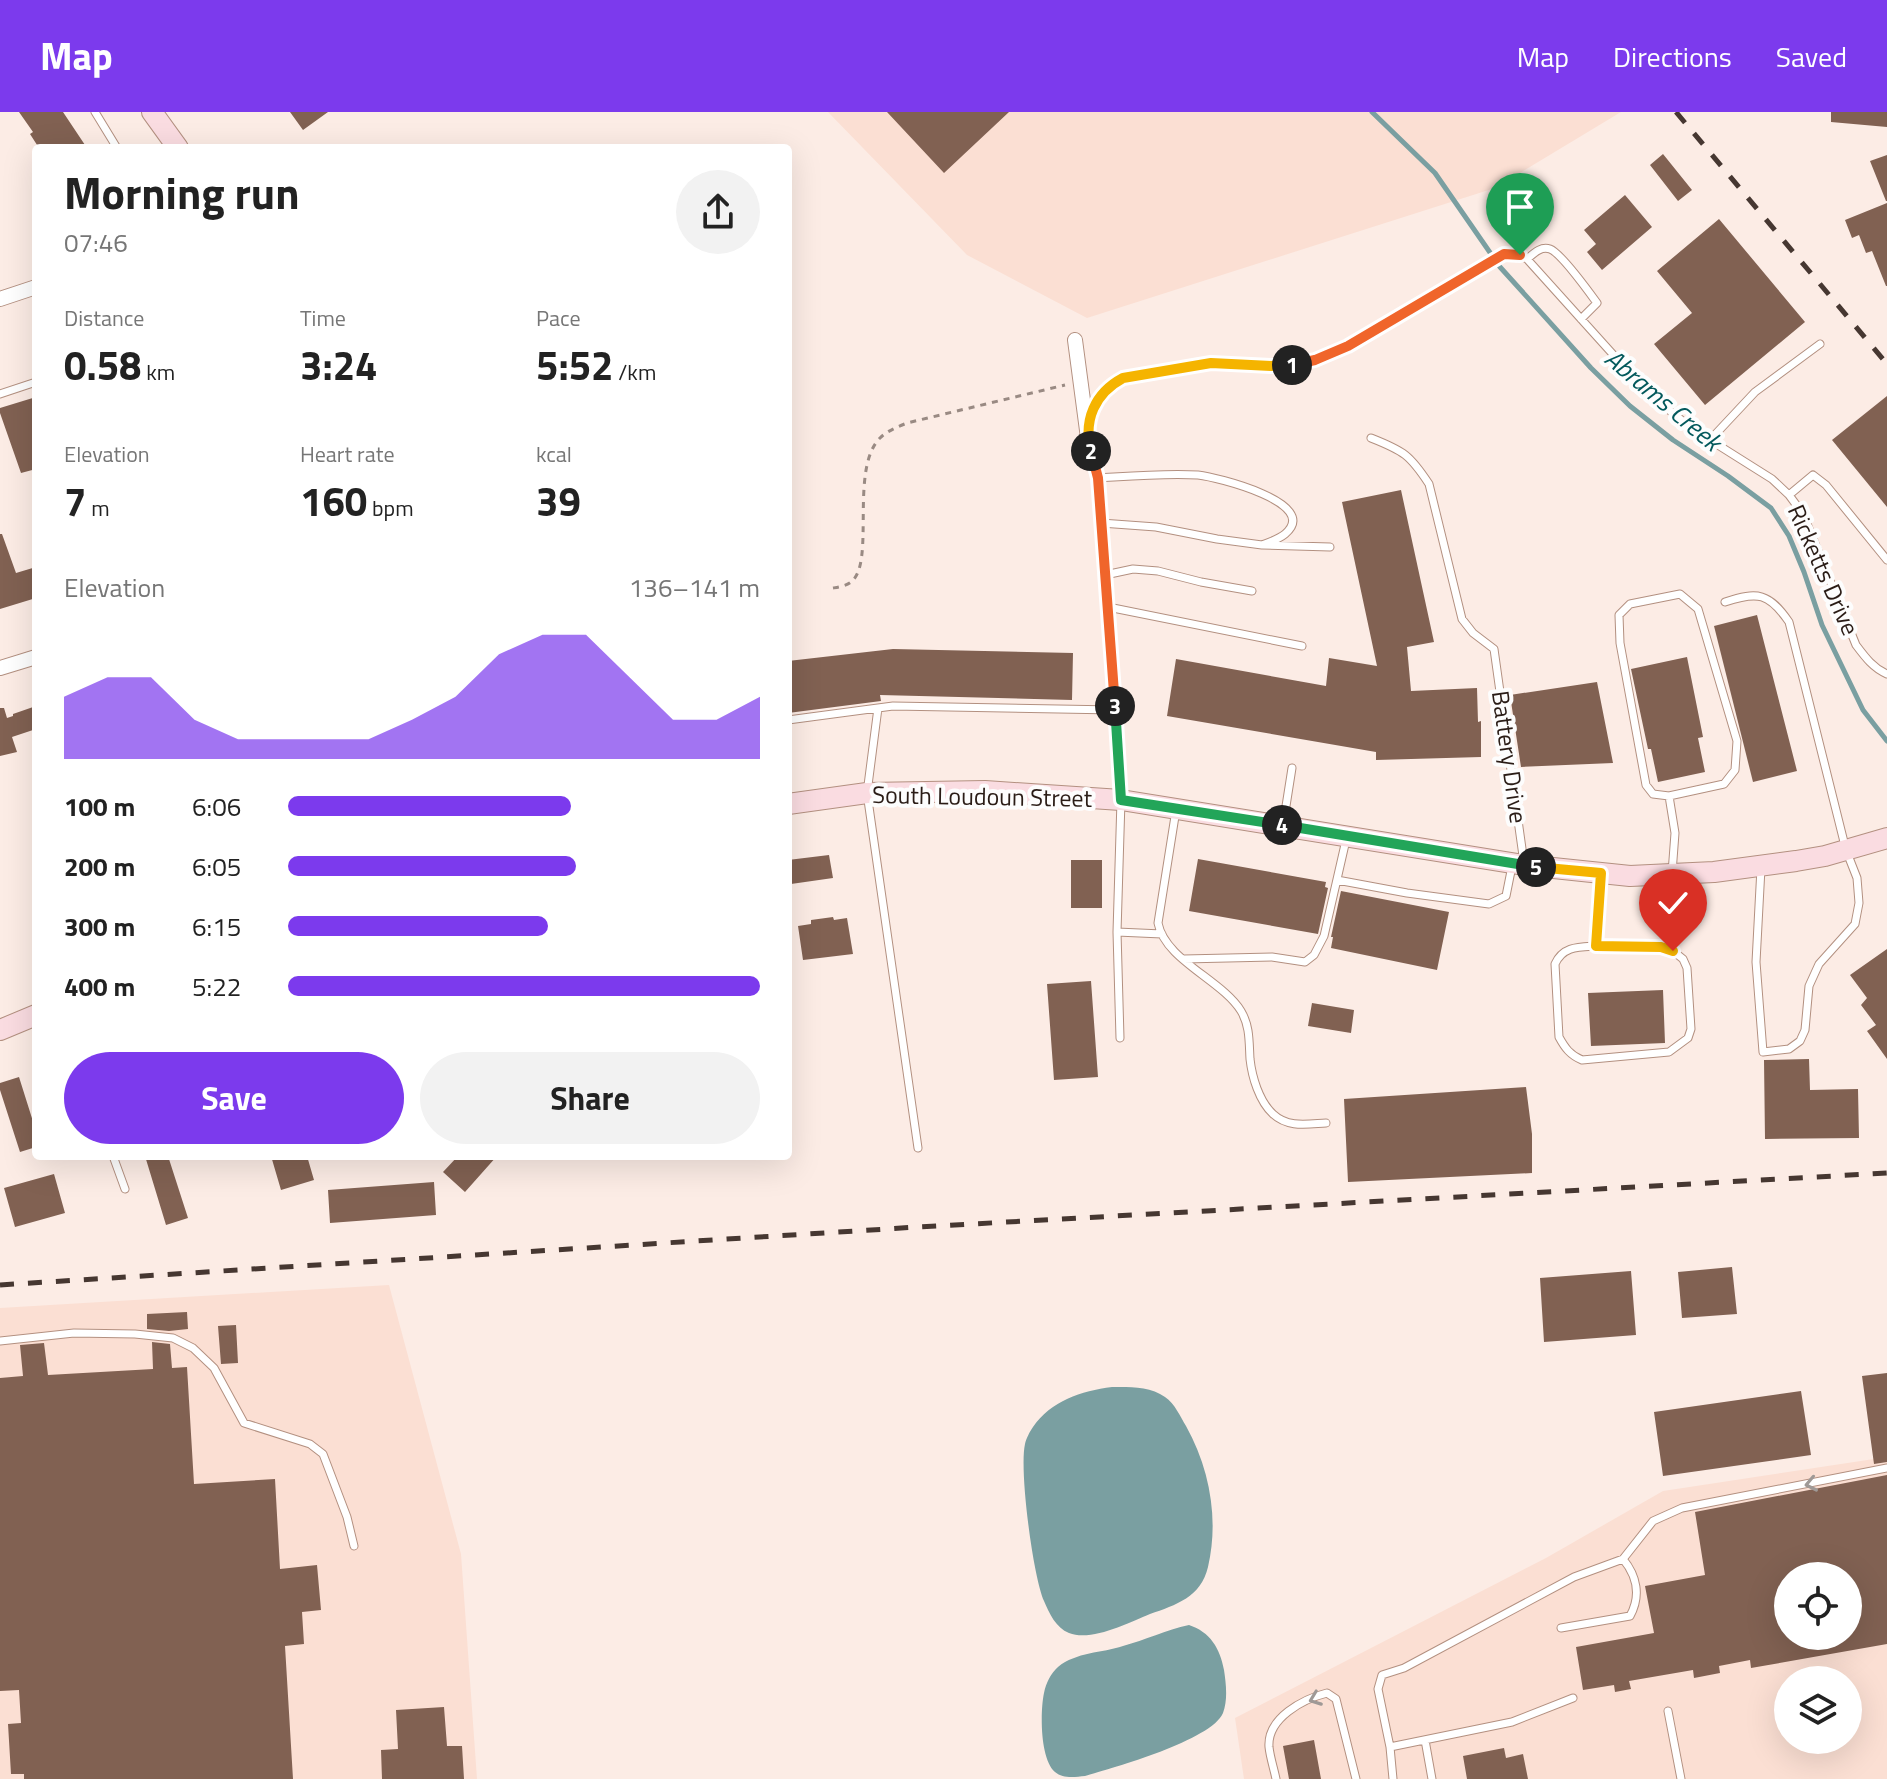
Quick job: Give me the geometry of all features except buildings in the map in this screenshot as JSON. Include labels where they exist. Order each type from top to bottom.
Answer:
[{"type":"main road","points":[[152,112],[175,144]]},
{"type":"main road","name":"South Loudoun Street","points":[[792,803],[867,793],[985,791],[1121,800],[1518,864],[1630,876],[1762,866],[1825,856],[1887,838]]},
{"type":"main road","points":[[0,1030],[32,1017]]},
{"type":"street","points":[[0,299],[32,288]]},
{"type":"street","points":[[1075,340],[1088,438]]},
{"type":"street","points":[[0,668],[32,658]]},
{"type":"lane","points":[[95,112],[115,144]]},
{"type":"lane","points":[[1120,1038],[1117,932],[1121,800],[1098,478],[1088,438],[1094,405],[1110,385],[1123,378],[1211,363],[1271,366],[1297,365],[1315,360],[1348,346],[1504,254],[1520,255],[1527,259],[1539,249],[1550,249],[1560,257],[1597,303],[1581,319]]},
{"type":"lane","name":"Ricketts Drive","points":[[1527,259],[1646,391],[1673,415],[1772,479],[1789,495],[1803,514],[1856,645],[1867,660],[1887,674]]},
{"type":"lane","points":[[1710,440],[1755,392],[1820,344]]},
{"type":"lane","points":[[0,394],[32,383]]},
{"type":"lane","name":"Battery Drive","points":[[1371,438],[1399,449],[1417,465],[1429,484],[1462,619],[1473,633],[1494,649],[1518,864]]},
{"type":"lane","points":[[1098,478],[1199,475],[1224,479],[1255,490],[1281,504],[1292,518],[1292,524],[1285,534],[1262,545]]},
{"type":"lane","points":[[1789,495],[1813,475],[1826,485],[1884,550],[1887,560]]},
{"type":"lane","points":[[1101,523],[1156,527],[1262,545],[1330,547]]},
{"type":"lane","points":[[1105,575],[1133,569],[1158,571],[1252,591]]},
{"type":"lane","points":[[1680,594],[1698,609],[1737,741],[1735,770],[1724,784],[1669,796],[1653,794],[1646,785],[1622,657],[1619,615],[1630,604],[1680,594]]},
{"type":"lane","points":[[1725,602],[1747,595],[1759,596],[1780,609],[1789,622],[1846,850],[1857,878],[1859,903],[1855,924],[1819,964],[1809,986],[1805,1030],[1800,1041],[1789,1049],[1763,1052],[1756,962],[1762,866]]},
{"type":"lane","points":[[1108,607],[1302,646]]},
{"type":"lane","points":[[792,719],[893,706],[1115,710]]},
{"type":"lane","points":[[878,708],[867,793],[918,1148]]},
{"type":"lane","points":[[1283,825],[1292,768]]},
{"type":"lane","points":[[1669,796],[1675,833],[1672,875]]},
{"type":"lane","points":[[1176,808],[1158,923],[1162,934],[1184,959],[1243,1013],[1252,1071],[1261,1099],[1270,1111],[1292,1124],[1326,1123]]},
{"type":"lane","points":[[1184,959],[1272,957],[1307,961],[1324,936],[1347,836]]},
{"type":"lane","points":[[1337,880],[1489,904],[1506,896],[1518,864]]},
{"type":"lane","points":[[1596,946],[1601,873]]},
{"type":"lane","points":[[1117,932],[1162,934]]},
{"type":"lane","points":[[1596,946],[1661,947],[1683,959],[1687,968],[1691,1018],[1688,1038],[1669,1052],[1582,1060],[1573,1057],[1559,1037],[1555,964],[1558,956],[1567,950],[1596,946]]},
{"type":"lane","points":[[114,1160],[125,1189]]},
{"type":"lane","points":[[0,1341],[74,1333],[135,1334],[173,1338],[193,1348],[214,1368],[244,1423],[310,1444],[323,1454],[347,1517],[354,1546]]},
{"type":"lane","points":[[1393,1779],[1378,1689],[1382,1675],[1404,1668],[1574,1577],[1623,1559],[1653,1521],[1682,1508],[1887,1468]]},
{"type":"lane","points":[[1561,1628],[1630,1616],[1638,1590],[1631,1569],[1623,1559]]},
{"type":"lane","points":[[1276,1779],[1269,1745],[1272,1729],[1280,1718],[1314,1696],[1327,1693],[1336,1699],[1356,1779]]},
{"type":"lane","points":[[1390,1747],[1512,1722],[1573,1698]]},
{"type":"lane","points":[[1668,1711],[1681,1779]]},
{"type":"lane","points":[[1425,1740],[1432,1779]]},
{"type":"path","points":[[833,588],[852,582],[861,568],[864,484],[867,463],[877,440],[907,423],[1081,381]]},
{"type":"shaded area","points":[[828,112],[1621,112],[1495,188],[1087,318],[967,255]]},
{"type":"shaded area","points":[[389,1285],[461,1554],[477,1779],[0,1779],[0,1308]]},
{"type":"shaded area","points":[[1887,1457],[1887,1779],[1244,1779],[1235,1718],[1546,1558],[1663,1491]]},
{"type":"water","points":[[1112,1387],[1139,1388],[1159,1393],[1177,1410],[1194,1442],[1206,1477],[1212,1513],[1211,1549],[1205,1577],[1186,1598],[1110,1630],[1078,1635],[1064,1631],[1057,1624],[1040,1588],[1025,1499],[1025,1444],[1040,1418],[1058,1404],[1089,1391]]},
{"type":"water","points":[[1189,1625],[1208,1637],[1217,1648],[1222,1662],[1226,1703],[1215,1723],[1182,1743],[1117,1767],[1077,1777],[1065,1777],[1055,1772],[1046,1757],[1042,1723],[1045,1689],[1055,1669],[1081,1656]]},
{"type":"waterway","name":"Abrams Creek","points":[[1372,112],[1435,173],[1500,267],[1591,368],[1630,406],[1673,440],[1771,508],[1789,536],[1822,625],[1863,710],[1887,741]]},
{"type":"railway","points":[[1676,112],[1887,364]]},
{"type":"railway","points":[[0,1285],[918,1227],[1887,1173]]},
{"type":"route","points":[[1520,255],[1504,254],[1348,346],[1315,360],[1297,365],[1271,366],[1211,363],[1137,375],[1110,385],[1094,405],[1088,438],[1098,478],[1121,800],[1513,864],[1601,873],[1596,946],[1661,947],[1673,951]]}]
